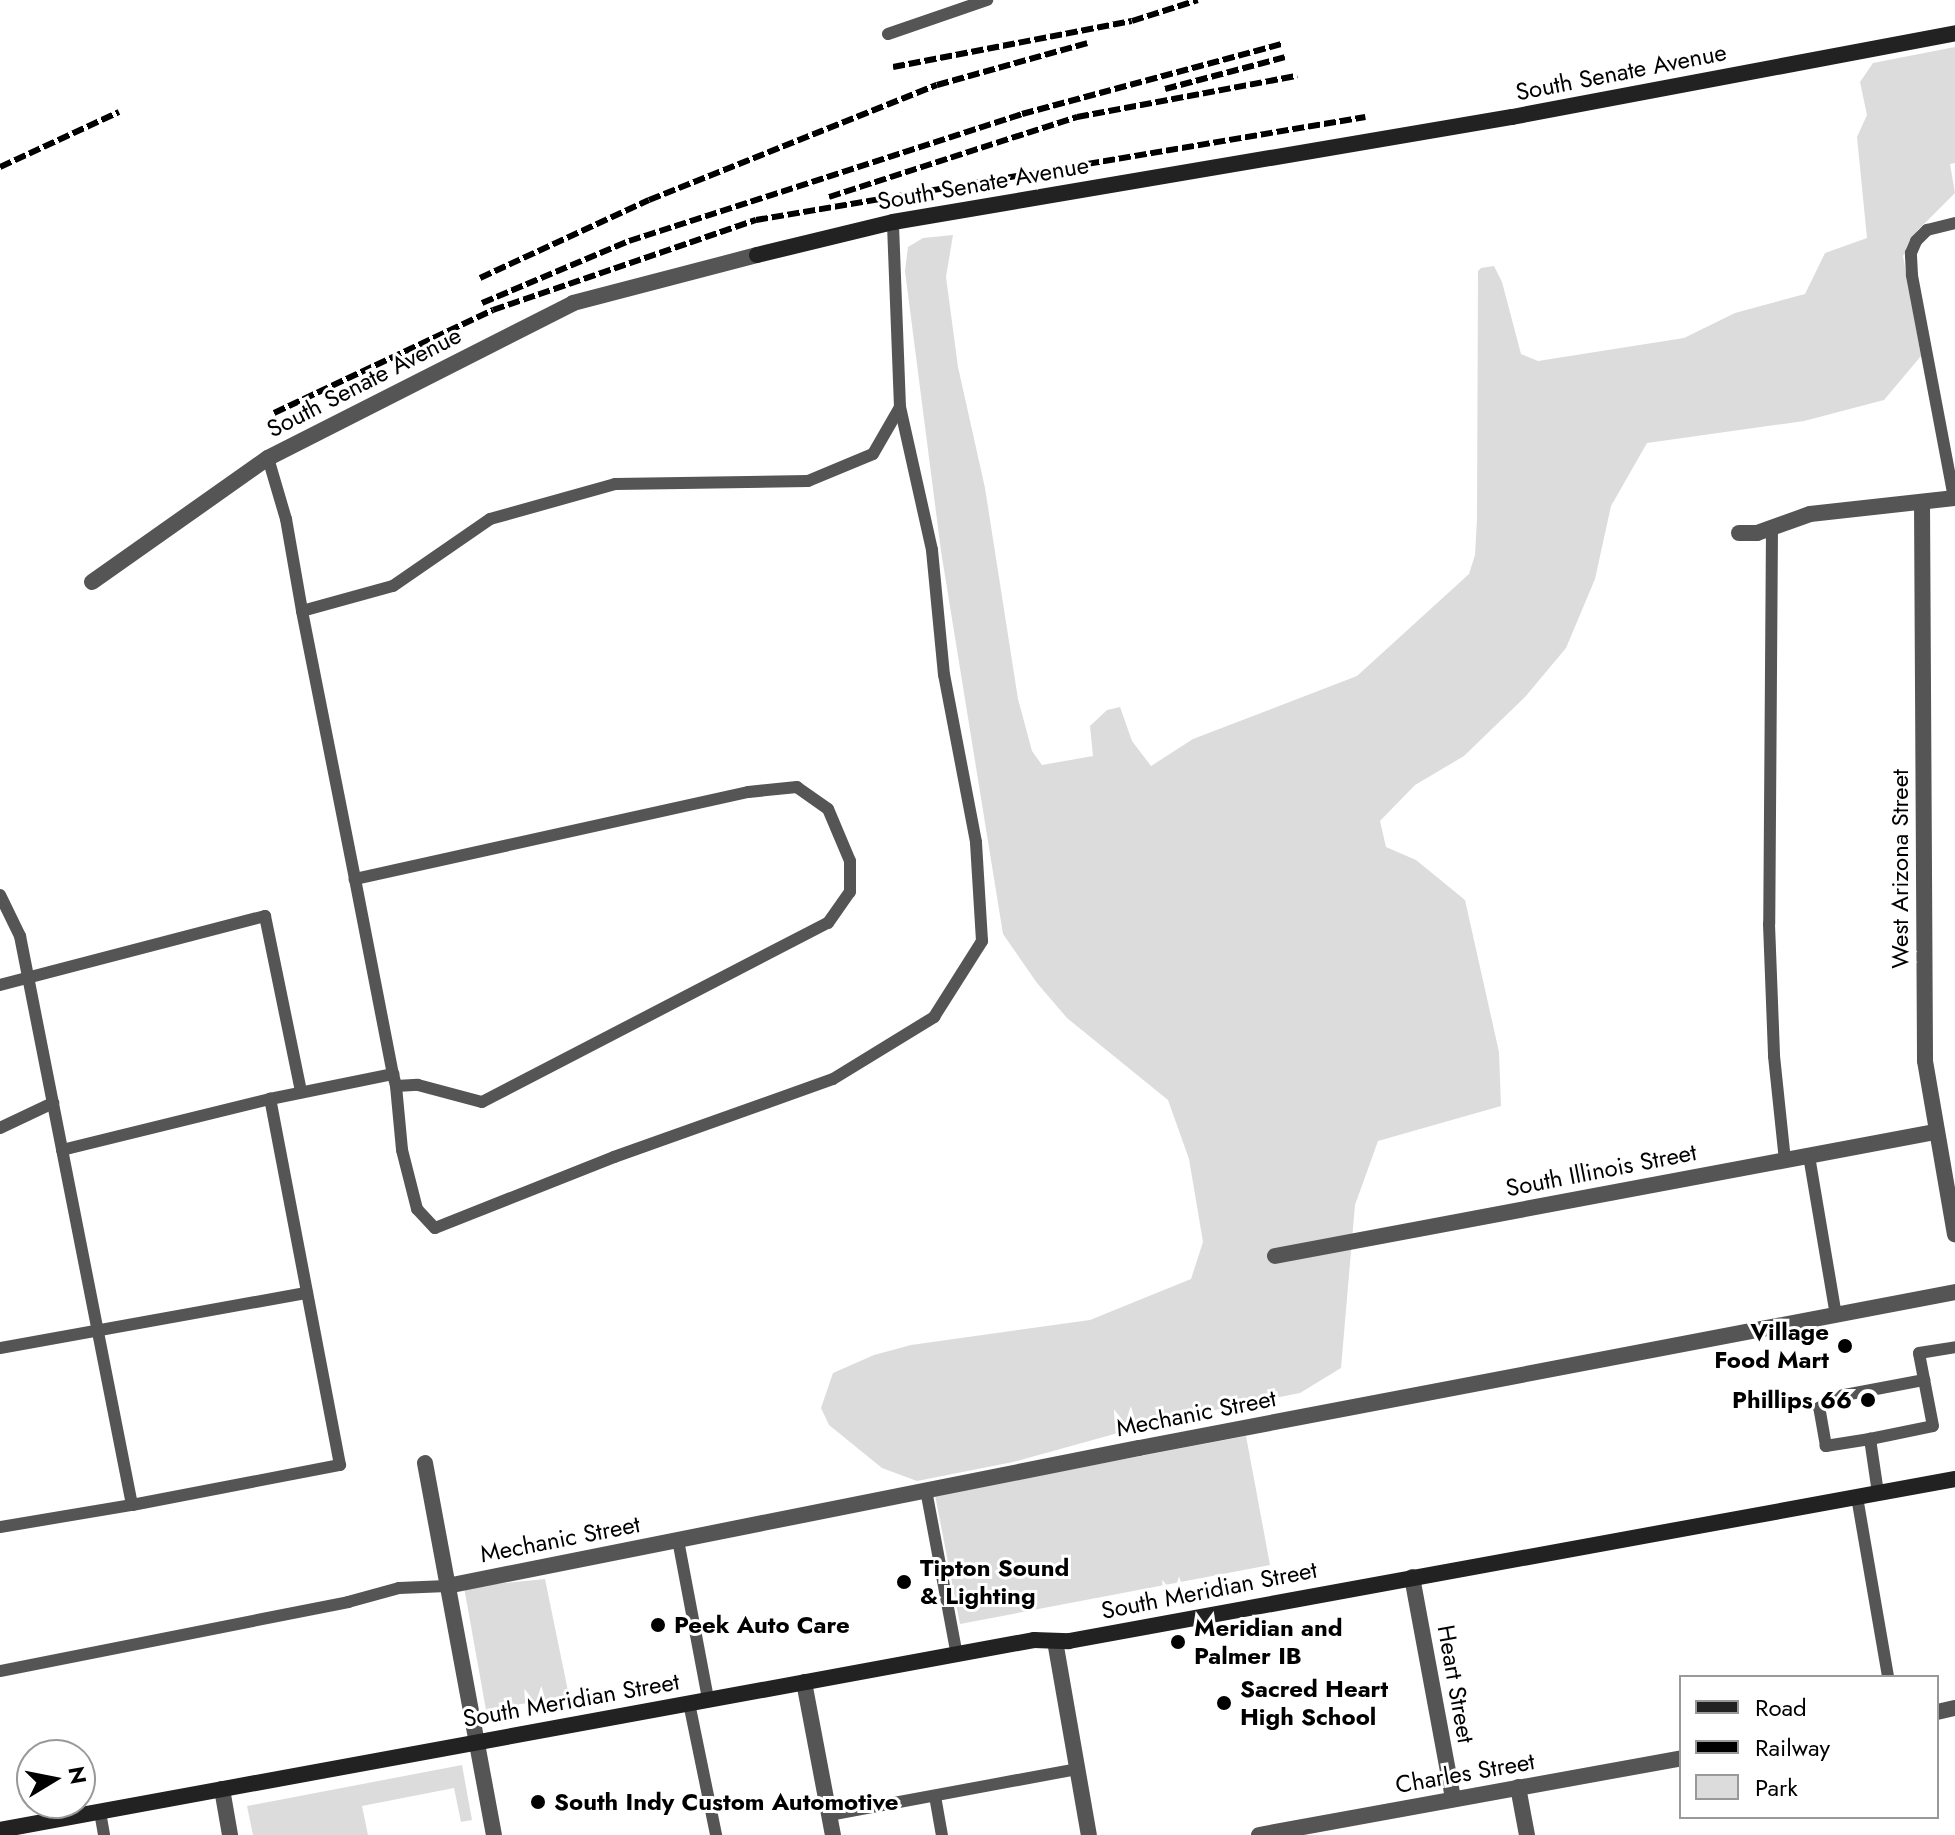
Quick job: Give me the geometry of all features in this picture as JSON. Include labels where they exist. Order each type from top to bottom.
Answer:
[{"type":"main road","name":"South Senate Avenue","points":[[757,255],[893,222],[1512,117],[1955,33]]},
{"type":"main road","name":"South Meridian Street","points":[[0,1830],[1034,1640],[1055,1641],[1955,1479]]},
{"type":"street","name":"South Senate Avenue","points":[[92,582],[268,458],[573,303],[757,255]]},
{"type":"street","points":[[1739,533],[1757,533],[1810,514],[1955,498]]},
{"type":"street","name":"West Arizona Street","points":[[1922,502],[1925,1061],[1955,1234]]},
{"type":"street","name":"South Illinois Street","points":[[1275,1256],[1935,1132]]},
{"type":"street","name":"Mechanic Street","points":[[447,1586],[926,1490],[1955,1292]]},
{"type":"street","points":[[425,1463],[494,1835]]},
{"type":"street","name":"Heart Street","points":[[1412,1577],[1453,1799]]},
{"type":"street","points":[[1055,1641],[1089,1835]]},
{"type":"street","points":[[804,1682],[833,1835]]},
{"type":"street","name":"Charles Street","points":[[1259,1835],[1679,1758]]},
{"type":"street","points":[[1518,1787],[1527,1835]]},
{"type":"street","points":[[222,1789],[230,1835]]},
{"type":"lane","points":[[888,34],[987,0]]},
{"type":"lane","points":[[268,458],[286,519],[394,1080],[402,1150],[417,1209],[435,1228],[614,1157],[833,1079],[934,1017],[982,941],[976,842],[944,675],[932,550],[900,407],[893,222]]},
{"type":"lane","points":[[1955,223],[1927,230],[1911,253],[1912,275],[1955,498]]},
{"type":"lane","points":[[302,611],[393,586],[490,519],[615,484],[808,481],[873,454],[900,407]]},
{"type":"lane","points":[[1772,527],[1769,924],[1774,1056],[1785,1160]]},
{"type":"lane","points":[[62,1150],[301,1092],[394,1080],[482,1102],[828,923],[850,892],[850,861],[828,809],[797,787],[748,792],[355,879]]},
{"type":"lane","points":[[0,895],[20,936],[132,1505]]},
{"type":"lane","points":[[0,985],[28,975],[265,916],[301,1092]]},
{"type":"lane","points":[[0,1527],[340,1465],[270,1099]]},
{"type":"lane","points":[[0,1128],[53,1103]]},
{"type":"lane","points":[[1809,1156],[1836,1315]]},
{"type":"lane","points":[[0,1348],[307,1293]]},
{"type":"lane","points":[[1924,1380],[1834,1397],[1819,1408],[1826,1446],[1933,1426],[1919,1353],[1955,1347]]},
{"type":"lane","points":[[1870,1439],[1878,1493]]},
{"type":"lane","points":[[926,1490],[957,1655]]},
{"type":"lane","points":[[1857,1497],[1888,1675]]},
{"type":"lane","points":[[678,1540],[708,1699]]},
{"type":"lane","points":[[0,1671],[348,1602],[399,1588],[447,1586]]},
{"type":"lane","points":[[689,1703],[716,1835]]},
{"type":"lane","points":[[829,1815],[1077,1769]]},
{"type":"lane","points":[[935,1796],[942,1835]]},
{"type":"lane","points":[[100,1812],[104,1835]]},
{"type":"green space","points":[[1955,47],[1955,163],[1950,164],[1955,193],[1917,231],[1903,256],[1921,356],[1884,400],[1804,421],[1647,443],[1611,506],[1595,579],[1566,648],[1525,697],[1464,756],[1415,785],[1380,821],[1386,847],[1416,860],[1465,900],[1499,1052],[1501,1106],[1378,1141],[1355,1205],[1341,1368],[1300,1393],[1165,1420],[1013,1462],[917,1481],[882,1468],[829,1425],[821,1408],[833,1373],[874,1355],[911,1345],[1090,1320],[1191,1279],[1203,1242],[1189,1159],[1168,1100],[1067,1018],[1037,983],[1003,934],[941,551],[905,271],[908,247],[923,238],[953,235],[946,277],[958,367],[985,488],[1018,699],[1032,751],[1042,765],[1093,756],[1090,726],[1107,710],[1120,707],[1132,741],[1151,766],[1193,739],[1357,676],[1469,574],[1475,555],[1477,519],[1478,271],[1481,268],[1494,266],[1502,282],[1521,354],[1538,361],[1684,338],[1735,313],[1805,294],[1825,253],[1867,238],[1857,137],[1867,115],[1860,82],[1873,63]]},
{"type":"green space","points":[[1246,1436],[1270,1565],[960,1624],[935,1495]]},
{"type":"green space","points":[[545,1579],[569,1696],[486,1710],[464,1587]]},
{"type":"green space","points":[[462,1765],[472,1820],[461,1822],[454,1788],[362,1806],[368,1835],[253,1835],[247,1806]]},
{"type":"railway","points":[[893,67],[1132,21],[1198,0]]},
{"type":"railway","points":[[480,278],[649,200],[937,85],[1087,43]]},
{"type":"railway","points":[[482,303],[629,241],[1022,114],[1282,44]]},
{"type":"railway","points":[[1165,89],[1285,57]]},
{"type":"railway","points":[[829,197],[1077,117],[1297,76]]},
{"type":"railway","points":[[0,167],[119,112]]},
{"type":"railway","points":[[274,413],[493,310],[756,220],[1365,117]]},
{"type":"place","name":"Village Food Mart","points":[[1845,1346]]},
{"type":"place","name":"Phillips 66","points":[[1868,1400]]},
{"type":"place","name":"Tipton Sound & Lighting","points":[[904,1582]]},
{"type":"place","name":"Peek Auto Care","points":[[658,1625]]},
{"type":"place","name":"Meridian and Palmer IB","points":[[1178,1642]]},
{"type":"place","name":"Sacred Heart High School","points":[[1224,1703]]},
{"type":"place","name":"South Indy Custom Automotive","points":[[538,1802]]}]
